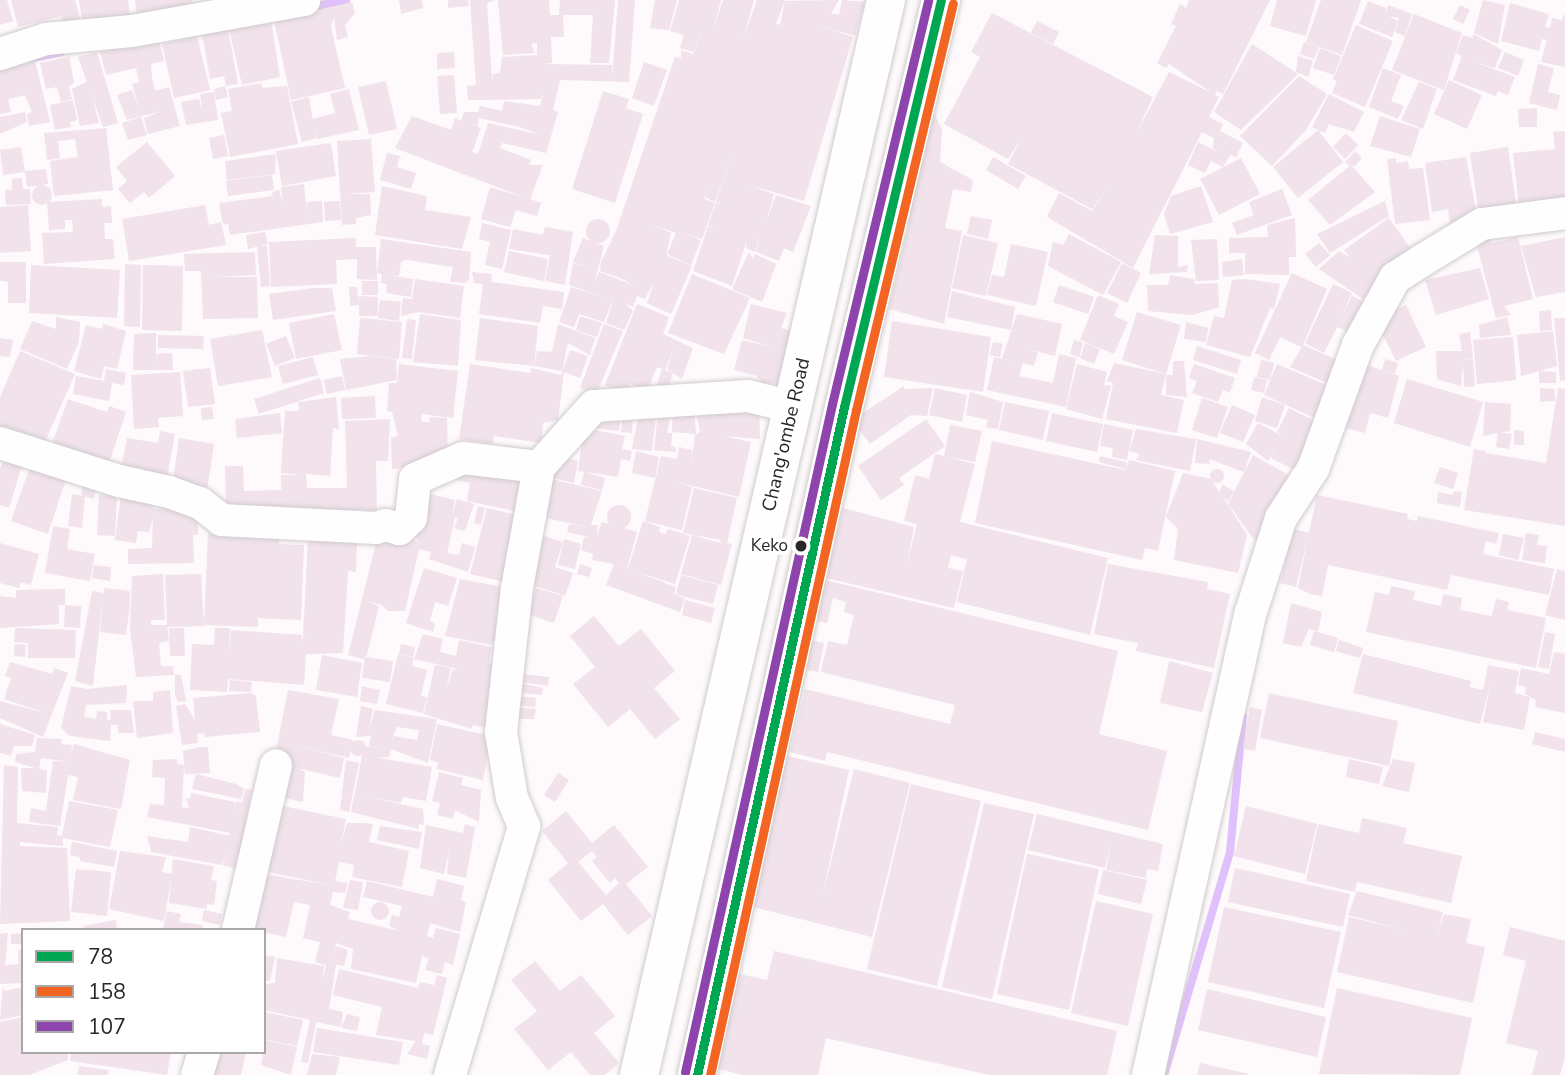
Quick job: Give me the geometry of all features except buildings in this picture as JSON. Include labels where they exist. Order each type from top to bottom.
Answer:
[{"type":"main road","name":"Chang'ombe Road","points":[[639,1075],[886,0]]},
{"type":"main road","points":[[697,1075],[844,407],[941,0]]},
{"type":"street","points":[[0,54],[46,40],[132,31],[304,0]]},
{"type":"street","points":[[1148,1075],[1251,612],[1281,518],[1313,469],[1357,345],[1395,278],[1418,263],[1482,224],[1565,213]]},
{"type":"street","points":[[450,1075],[524,826],[512,798],[502,732],[517,588],[539,467],[594,406],[748,396],[778,403]]},
{"type":"street","points":[[0,443],[119,481],[169,492],[200,503],[222,520],[376,528],[386,525],[399,529],[411,518],[415,479],[463,458],[539,467]]},
{"type":"street","points":[[238,928],[276,765]]},
{"type":"street","points":[[197,1075],[203,1054]]},
{"type":"waterway","points":[[308,8],[346,0]]},
{"type":"waterway","points":[[33,58],[61,52]]},
{"type":"waterway","points":[[1164,1075],[1230,852],[1243,717]]},
{"type":"transit line","name":"107","points":[[685,1072],[832,404],[928,0]]},
{"type":"transit line","name":"78","points":[[697,1075],[844,407],[941,0]]},
{"type":"transit line","name":"158","points":[[710,1075],[856,410],[953,3]]},
{"type":"place","name":"Keko","points":[[801,546]]}]
